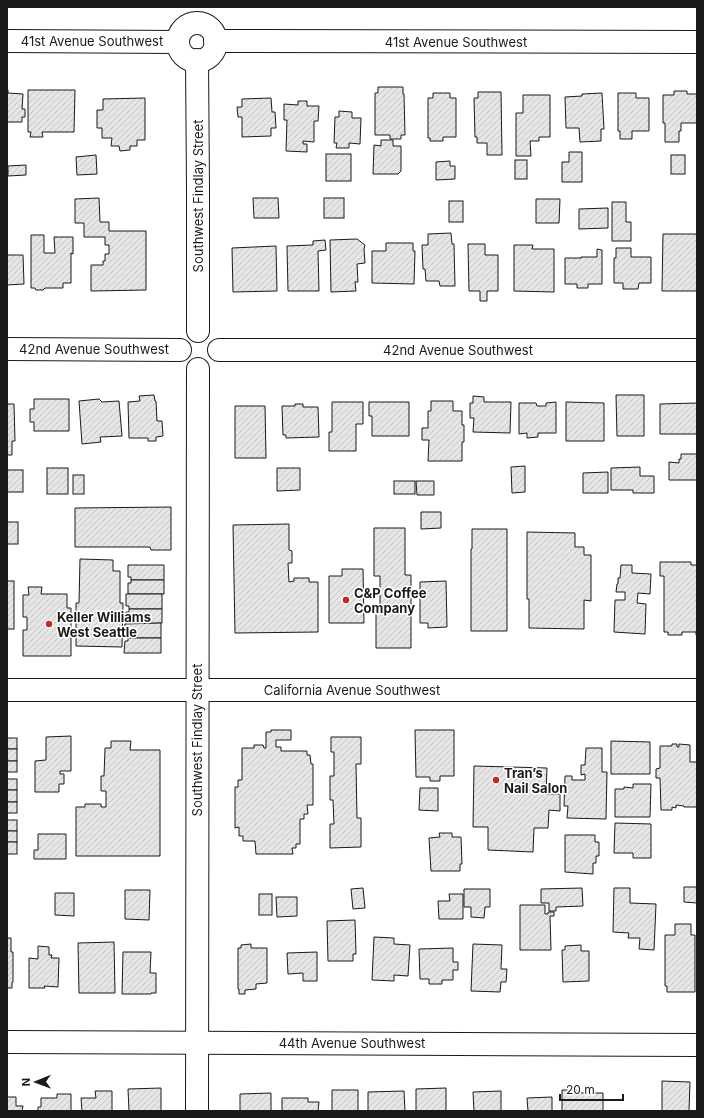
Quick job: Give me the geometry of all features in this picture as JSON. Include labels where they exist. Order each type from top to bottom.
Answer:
[{"type":"street","points":[[197,15],[202,23],[212,30],[215,42],[214,48],[207,57],[197,60],[189,59],[184,56],[180,51],[178,42],[180,32],[197,15]]},
{"type":"street","name":"41st Avenue Southwest","points":[[7,41],[178,42]]},
{"type":"street","name":"41st Avenue Southwest","points":[[215,42],[697,42]]},
{"type":"street","name":"Southwest Findlay Street","points":[[197,60],[198,331]]},
{"type":"street","points":[[198,331],[208,333],[213,337],[219,350],[215,361],[204,369],[191,368],[182,359],[180,350],[182,341],[190,333],[198,331]]},
{"type":"street","name":"42nd Avenue Southwest","points":[[7,349],[180,350]]},
{"type":"street","name":"42nd Avenue Southwest","points":[[219,350],[697,350]]},
{"type":"street","name":"Southwest Findlay Street","points":[[197,1111],[198,369]]},
{"type":"street","name":"California Avenue Southwest","points":[[7,690],[697,690]]},
{"type":"street","name":"44th Avenue Southwest","points":[[7,1042],[697,1045]]},
{"type":"building","points":[[378,87],[403,87],[405,135],[401,135],[401,139],[390,139],[390,135],[375,135],[375,93],[378,93]]},
{"type":"building","points":[[7,90],[8,93],[23,94],[22,109],[25,109],[25,117],[22,117],[22,122],[7,122]]},
{"type":"building","points":[[28,90],[75,90],[74,132],[42,132],[43,137],[30,137],[31,132],[28,132]]},
{"type":"building","points":[[674,91],[687,91],[687,94],[697,94],[697,123],[681,123],[679,142],[665,142],[663,95],[674,95]]},
{"type":"building","points":[[478,92],[501,92],[502,155],[487,155],[487,143],[477,143],[477,137],[475,137],[474,98],[478,98]]},
{"type":"building","points":[[433,93],[450,93],[450,98],[456,98],[456,137],[443,137],[443,141],[430,141],[430,138],[428,138],[428,98],[433,98]]},
{"type":"building","points":[[602,93],[604,129],[601,129],[601,141],[580,142],[579,128],[566,128],[565,97]]},
{"type":"building","points":[[618,93],[636,93],[636,98],[649,98],[649,131],[632,131],[632,139],[620,139],[620,131],[618,131]]},
{"type":"building","points":[[523,95],[550,95],[550,137],[539,137],[539,141],[530,141],[531,156],[516,156],[516,113],[523,113]]},
{"type":"building","points":[[145,98],[145,140],[137,140],[137,146],[130,146],[130,150],[120,151],[119,146],[111,146],[112,138],[102,138],[102,128],[97,128],[97,110],[103,110],[103,99]]},
{"type":"building","points":[[271,98],[272,112],[275,112],[276,128],[271,128],[271,136],[242,137],[242,117],[238,117],[237,107],[242,107],[242,99]]},
{"type":"building","points":[[298,101],[307,101],[307,106],[319,106],[318,121],[314,121],[314,142],[303,141],[303,144],[307,144],[307,152],[286,151],[287,120],[284,120],[284,104],[298,105]]},
{"type":"building","points":[[339,111],[352,112],[352,118],[361,118],[360,144],[349,143],[349,148],[336,148],[337,143],[334,143],[335,117],[339,117]]},
{"type":"building","points":[[381,140],[393,140],[393,146],[401,146],[401,171],[398,174],[373,174],[374,145],[381,146]]},
{"type":"building","points":[[569,152],[582,152],[582,182],[562,182],[562,162],[569,162]]},
{"type":"building","points":[[326,154],[351,154],[351,181],[326,181]]},
{"type":"building","points":[[96,155],[97,174],[77,175],[76,157]]},
{"type":"building","points":[[671,155],[685,155],[685,174],[671,174]]},
{"type":"building","points":[[515,160],[527,160],[527,179],[515,179]]},
{"type":"building","points":[[450,161],[450,166],[455,166],[455,179],[436,180],[436,162]]},
{"type":"building","points":[[26,165],[26,175],[8,176],[8,166]]},
{"type":"building","points":[[99,198],[100,222],[109,222],[109,231],[146,231],[146,290],[91,291],[91,265],[103,265],[103,261],[105,261],[105,254],[109,254],[109,245],[105,245],[105,237],[84,237],[84,223],[75,223],[75,199]]},
{"type":"building","points":[[253,198],[278,198],[279,218],[254,218]]},
{"type":"building","points":[[324,198],[344,198],[344,218],[324,218]]},
{"type":"building","points":[[536,199],[560,199],[559,223],[536,223]]},
{"type":"building","points":[[449,201],[463,201],[463,222],[449,222]]},
{"type":"building","points":[[612,202],[626,202],[626,222],[631,222],[631,241],[612,241]]},
{"type":"building","points":[[608,208],[608,228],[579,229],[579,209]]},
{"type":"building","points":[[451,233],[452,244],[454,244],[455,286],[440,286],[439,281],[426,281],[425,269],[423,269],[422,245],[428,245],[428,234]]},
{"type":"building","points":[[663,234],[697,234],[697,291],[662,291]]},
{"type":"building","points":[[31,235],[44,235],[44,253],[55,253],[54,237],[73,237],[73,254],[71,253],[71,283],[63,283],[63,288],[45,288],[43,290],[36,290],[35,288],[31,288]]},
{"type":"building","points":[[357,239],[365,245],[365,263],[357,264],[358,282],[355,282],[356,291],[331,292],[330,240]]},
{"type":"building","points":[[325,240],[326,250],[318,251],[319,291],[288,291],[287,246],[313,245],[313,241]]},
{"type":"building","points":[[386,243],[413,243],[413,251],[415,251],[414,284],[372,283],[372,251],[386,251]]},
{"type":"building","points":[[468,244],[485,244],[485,255],[498,255],[498,291],[487,291],[487,301],[480,301],[480,291],[469,291]]},
{"type":"building","points":[[514,245],[533,245],[532,249],[554,249],[554,292],[514,291]]},
{"type":"building","points":[[276,246],[277,291],[233,292],[232,248]]},
{"type":"building","points":[[616,248],[631,248],[631,257],[651,257],[651,283],[639,283],[638,289],[623,289],[623,283],[614,283],[614,258],[616,258]]},
{"type":"building","points":[[597,249],[602,250],[602,284],[588,284],[588,288],[577,288],[577,284],[565,284],[565,258],[597,257]]},
{"type":"building","points":[[7,255],[23,255],[24,284],[7,285]]},
{"type":"building","points":[[154,395],[156,401],[157,421],[162,421],[163,436],[156,437],[156,441],[148,441],[148,438],[129,438],[128,402],[140,401],[139,396]]},
{"type":"building","points":[[616,395],[644,395],[644,436],[617,436]]},
{"type":"building","points":[[473,396],[484,397],[484,402],[511,402],[510,433],[473,432],[474,418],[470,418],[470,403],[473,403]]},
{"type":"building","points":[[34,399],[69,399],[69,431],[34,431],[34,422],[30,422],[30,409],[34,409]]},
{"type":"building","points":[[99,399],[102,402],[119,401],[122,436],[100,437],[101,442],[82,444],[79,401]]},
{"type":"building","points":[[431,401],[453,401],[453,411],[462,411],[464,442],[462,442],[462,461],[428,461],[429,440],[422,440],[422,428],[428,428],[428,411],[431,411]]},
{"type":"building","points":[[332,402],[363,402],[363,424],[356,424],[356,451],[329,451],[329,432],[332,432]]},
{"type":"building","points":[[369,402],[409,402],[409,436],[372,436],[372,416],[369,416]]},
{"type":"building","points":[[556,402],[556,433],[538,433],[538,437],[527,438],[527,433],[519,434],[519,403],[536,403],[537,406],[546,406],[546,403]]},
{"type":"building","points":[[566,402],[604,403],[604,441],[566,441]]},
{"type":"building","points":[[697,403],[697,434],[660,434],[660,404]]},
{"type":"building","points":[[7,404],[14,404],[15,441],[12,441],[12,455],[7,455]]},
{"type":"building","points":[[295,404],[303,404],[303,407],[318,407],[319,437],[286,438],[286,435],[283,435],[282,406],[295,406]]},
{"type":"building","points":[[235,406],[265,406],[266,458],[235,458]]},
{"type":"building","points":[[681,454],[697,454],[697,480],[669,480],[669,462],[679,463]]},
{"type":"building","points":[[525,466],[525,492],[512,493],[511,467]]},
{"type":"building","points":[[640,467],[640,476],[654,476],[654,493],[633,493],[633,490],[611,490],[611,468]]},
{"type":"building","points":[[47,468],[68,468],[68,494],[47,494]]},
{"type":"building","points":[[277,468],[300,468],[300,490],[277,491]]},
{"type":"building","points":[[7,470],[23,470],[23,492],[7,492]]},
{"type":"building","points":[[608,472],[608,493],[583,493],[583,473]]},
{"type":"building","points":[[73,475],[84,475],[84,494],[73,494]]},
{"type":"building","points":[[394,481],[415,481],[415,494],[394,494]]},
{"type":"building","points":[[416,481],[434,481],[434,495],[417,495]]},
{"type":"building","points":[[171,507],[171,550],[151,550],[150,547],[75,547],[75,508]]},
{"type":"building","points":[[421,512],[441,512],[441,528],[421,529]]},
{"type":"building","points":[[7,522],[18,522],[18,544],[7,544]]},
{"type":"building","points":[[289,524],[289,550],[292,551],[292,563],[288,563],[289,582],[294,581],[294,578],[309,578],[309,582],[318,582],[318,632],[235,633],[233,525]]},
{"type":"building","points":[[374,528],[405,528],[405,575],[411,575],[411,648],[376,648],[376,607],[380,607],[380,576],[374,576]]},
{"type":"building","points":[[472,529],[507,529],[507,631],[471,631]]},
{"type":"building","points":[[527,532],[575,533],[575,547],[584,547],[584,555],[591,555],[591,601],[584,600],[584,629],[529,628],[529,599],[527,599]]},
{"type":"building","points":[[80,559],[113,560],[113,571],[120,571],[120,603],[123,603],[122,647],[76,646],[76,603],[79,603]]},
{"type":"building","points":[[660,562],[691,562],[691,565],[697,565],[697,635],[696,632],[682,632],[682,635],[668,635],[668,632],[664,632],[664,576],[660,576]]},
{"type":"building","points":[[128,565],[164,565],[164,580],[131,580],[131,577],[128,577]]},
{"type":"building","points":[[621,565],[632,565],[632,573],[651,574],[650,594],[638,593],[637,603],[646,604],[645,634],[614,632],[615,600],[625,600],[625,592],[616,592],[618,578],[620,578]]},
{"type":"building","name":"C&P Coffee Company","points":[[342,569],[363,569],[364,623],[329,623],[329,576],[342,576]]},
{"type":"building","points":[[131,580],[164,580],[164,594],[128,594],[128,583],[131,583]]},
{"type":"building","points":[[7,581],[14,581],[14,629],[7,629]]},
{"type":"building","points":[[446,581],[447,627],[428,628],[428,623],[420,623],[420,582]]},
{"type":"building","name":"Keller Williams West Seattle","points":[[28,587],[42,587],[41,594],[67,594],[67,608],[71,608],[71,656],[23,656],[23,630],[27,630],[27,617],[23,617],[23,595],[29,595]]},
{"type":"building","points":[[126,594],[162,594],[162,609],[129,609],[129,606],[126,606]]},
{"type":"building","points":[[129,609],[162,609],[162,623],[126,624],[126,612],[129,612]]},
{"type":"building","points":[[161,623],[161,638],[128,638],[128,635],[124,635],[125,624]]},
{"type":"building","points":[[128,638],[161,638],[161,653],[124,653],[125,641],[128,641]]},
{"type":"building","points":[[271,730],[291,730],[291,740],[276,740],[276,747],[281,747],[281,751],[307,751],[307,755],[310,755],[311,764],[313,764],[313,805],[307,805],[308,814],[304,814],[304,819],[300,819],[300,844],[296,844],[296,848],[292,848],[293,854],[256,854],[255,841],[243,841],[243,836],[239,836],[239,827],[235,828],[235,787],[238,787],[238,780],[242,780],[242,748],[254,748],[254,745],[263,745],[264,748],[266,748],[266,732],[271,732]]},
{"type":"building","points":[[415,730],[454,730],[454,776],[440,776],[440,781],[430,781],[430,777],[416,777]]},
{"type":"building","points":[[71,736],[71,771],[60,771],[60,774],[64,774],[64,784],[59,784],[59,792],[35,792],[35,761],[46,760],[46,737]]},
{"type":"building","points":[[331,737],[361,737],[361,764],[356,764],[357,818],[361,818],[361,847],[330,848],[330,824],[334,824],[333,800],[330,800],[330,776],[334,776],[334,752],[331,752]]},
{"type":"building","points":[[7,738],[17,738],[17,749],[7,749]]},
{"type":"building","points":[[111,741],[131,741],[130,750],[160,750],[160,856],[76,856],[76,807],[85,807],[85,804],[101,804],[101,807],[106,807],[106,791],[101,791],[101,776],[104,776],[105,748],[111,748]]},
{"type":"building","points":[[611,741],[650,742],[650,774],[611,774]]},
{"type":"building","points":[[672,744],[677,744],[677,747],[679,747],[679,744],[690,745],[690,762],[697,762],[697,807],[684,807],[676,805],[676,808],[672,807],[672,810],[661,810],[660,778],[656,778],[656,769],[660,768],[660,746],[672,746]]},
{"type":"building","points":[[586,748],[602,748],[602,772],[607,772],[606,819],[567,818],[568,806],[564,806],[565,776],[572,776],[572,780],[585,780],[585,774],[581,775],[581,765],[585,765]]},
{"type":"building","points":[[7,749],[17,749],[17,761],[7,761]]},
{"type":"building","points":[[7,761],[17,761],[17,772],[7,772]]},
{"type":"building","points":[[474,766],[547,768],[546,794],[560,794],[560,811],[549,810],[548,828],[534,828],[533,852],[488,850],[488,827],[473,827]]},
{"type":"building","points":[[7,779],[17,779],[17,790],[7,790]]},
{"type":"building","points":[[633,784],[651,784],[650,817],[615,817],[615,789],[624,789],[624,787],[633,788]]},
{"type":"building","points":[[420,788],[438,788],[438,811],[419,810]]},
{"type":"building","points":[[7,790],[17,790],[17,802],[7,802]]},
{"type":"building","points":[[7,802],[17,802],[17,813],[7,813]]},
{"type":"building","points":[[7,820],[17,820],[17,831],[7,831]]},
{"type":"building","points":[[615,823],[651,824],[651,858],[633,858],[633,853],[614,853]]},
{"type":"building","points":[[7,831],[17,831],[17,842],[7,842]]},
{"type":"building","points":[[439,833],[452,833],[452,837],[461,837],[462,864],[460,864],[460,871],[431,871],[429,838],[440,837]]},
{"type":"building","points":[[38,834],[66,834],[66,859],[34,859],[34,850],[38,850]]},
{"type":"building","points":[[565,835],[595,835],[595,842],[599,842],[599,856],[596,856],[596,863],[593,863],[593,874],[565,872]]},
{"type":"building","points":[[7,842],[17,842],[17,854],[7,854]]},
{"type":"building","points":[[684,887],[697,887],[697,903],[684,902]]},
{"type":"building","points":[[363,888],[365,908],[353,909],[351,889]]},
{"type":"building","points":[[582,888],[583,906],[556,907],[556,911],[549,911],[549,903],[541,903],[541,889]]},
{"type":"building","points":[[614,888],[630,888],[630,903],[656,904],[654,950],[639,949],[640,938],[628,938],[629,933],[613,932]]},
{"type":"building","points":[[464,889],[490,889],[490,907],[485,907],[484,918],[471,917],[471,907],[464,907]]},
{"type":"building","points":[[125,890],[150,890],[149,920],[125,919]]},
{"type":"building","points":[[55,893],[74,893],[74,916],[55,915]]},
{"type":"building","points":[[259,894],[272,894],[272,915],[259,915]]},
{"type":"building","points":[[449,894],[463,894],[463,919],[439,919],[438,901],[450,901]]},
{"type":"building","points":[[276,897],[297,897],[297,916],[277,917]]},
{"type":"building","points":[[520,905],[545,905],[545,914],[548,914],[548,912],[554,912],[554,916],[550,916],[551,950],[520,950]]},
{"type":"building","points":[[355,920],[356,954],[353,954],[353,961],[328,961],[327,921]]},
{"type":"building","points":[[675,924],[691,924],[691,935],[695,935],[695,992],[667,992],[667,986],[665,986],[665,935],[675,935]]},
{"type":"building","points":[[374,937],[394,938],[394,944],[410,945],[408,976],[394,975],[394,981],[372,980]]},
{"type":"building","points":[[7,938],[11,938],[11,952],[13,952],[12,988],[7,988]]},
{"type":"building","points":[[114,942],[115,993],[79,993],[78,943]]},
{"type":"building","points":[[251,944],[251,948],[267,948],[267,983],[256,984],[256,989],[245,990],[245,994],[239,994],[238,948],[241,948],[241,945]]},
{"type":"building","points":[[473,944],[502,945],[501,969],[507,969],[506,982],[501,982],[500,992],[471,991]]},
{"type":"building","points":[[581,945],[581,951],[589,951],[589,981],[563,982],[562,950],[565,950],[565,946]]},
{"type":"building","points":[[38,946],[49,947],[49,955],[52,955],[51,958],[59,958],[58,987],[44,986],[45,988],[29,988],[29,958],[38,959]]},
{"type":"building","points":[[453,948],[453,962],[458,962],[458,970],[453,970],[453,980],[442,980],[442,984],[429,984],[429,979],[420,979],[419,949]]},
{"type":"building","points":[[123,952],[151,952],[150,973],[156,973],[156,993],[122,994]]},
{"type":"building","points":[[317,952],[317,981],[303,981],[303,973],[288,974],[287,953]]},
{"type":"building","points":[[662,1081],[690,1082],[689,1111],[662,1111]]},
{"type":"building","points":[[161,1088],[161,1111],[129,1111],[128,1089]]},
{"type":"building","points":[[446,1088],[446,1111],[416,1111],[416,1089]]},
{"type":"building","points":[[332,1090],[358,1090],[358,1111],[332,1111]]},
{"type":"building","points":[[562,1090],[577,1090],[577,1093],[603,1093],[603,1111],[562,1111]]},
{"type":"building","points":[[95,1091],[112,1091],[112,1111],[82,1111],[81,1098],[96,1098]]},
{"type":"building","points":[[404,1091],[405,1111],[368,1111],[368,1092]]},
{"type":"building","points":[[501,1091],[501,1111],[474,1111],[473,1092]]},
{"type":"building","points":[[271,1093],[271,1111],[240,1111],[240,1094]]},
{"type":"building","points":[[57,1094],[71,1094],[71,1111],[38,1111],[38,1107],[41,1107],[41,1098],[57,1098]]},
{"type":"building","points":[[7,1097],[16,1097],[16,1106],[23,1106],[22,1111],[7,1111]]},
{"type":"building","points":[[552,1097],[552,1111],[528,1111],[527,1098]]},
{"type":"building","points":[[282,1098],[308,1098],[308,1102],[319,1102],[318,1111],[282,1111]]},
{"type":"place","name":"C&P Coffee Company","points":[[346,600]]},
{"type":"place","name":"Keller Williams West Seattle","points":[[49,624]]},
{"type":"place","name":"Tran’s Nail Salon","points":[[496,780]]}]
